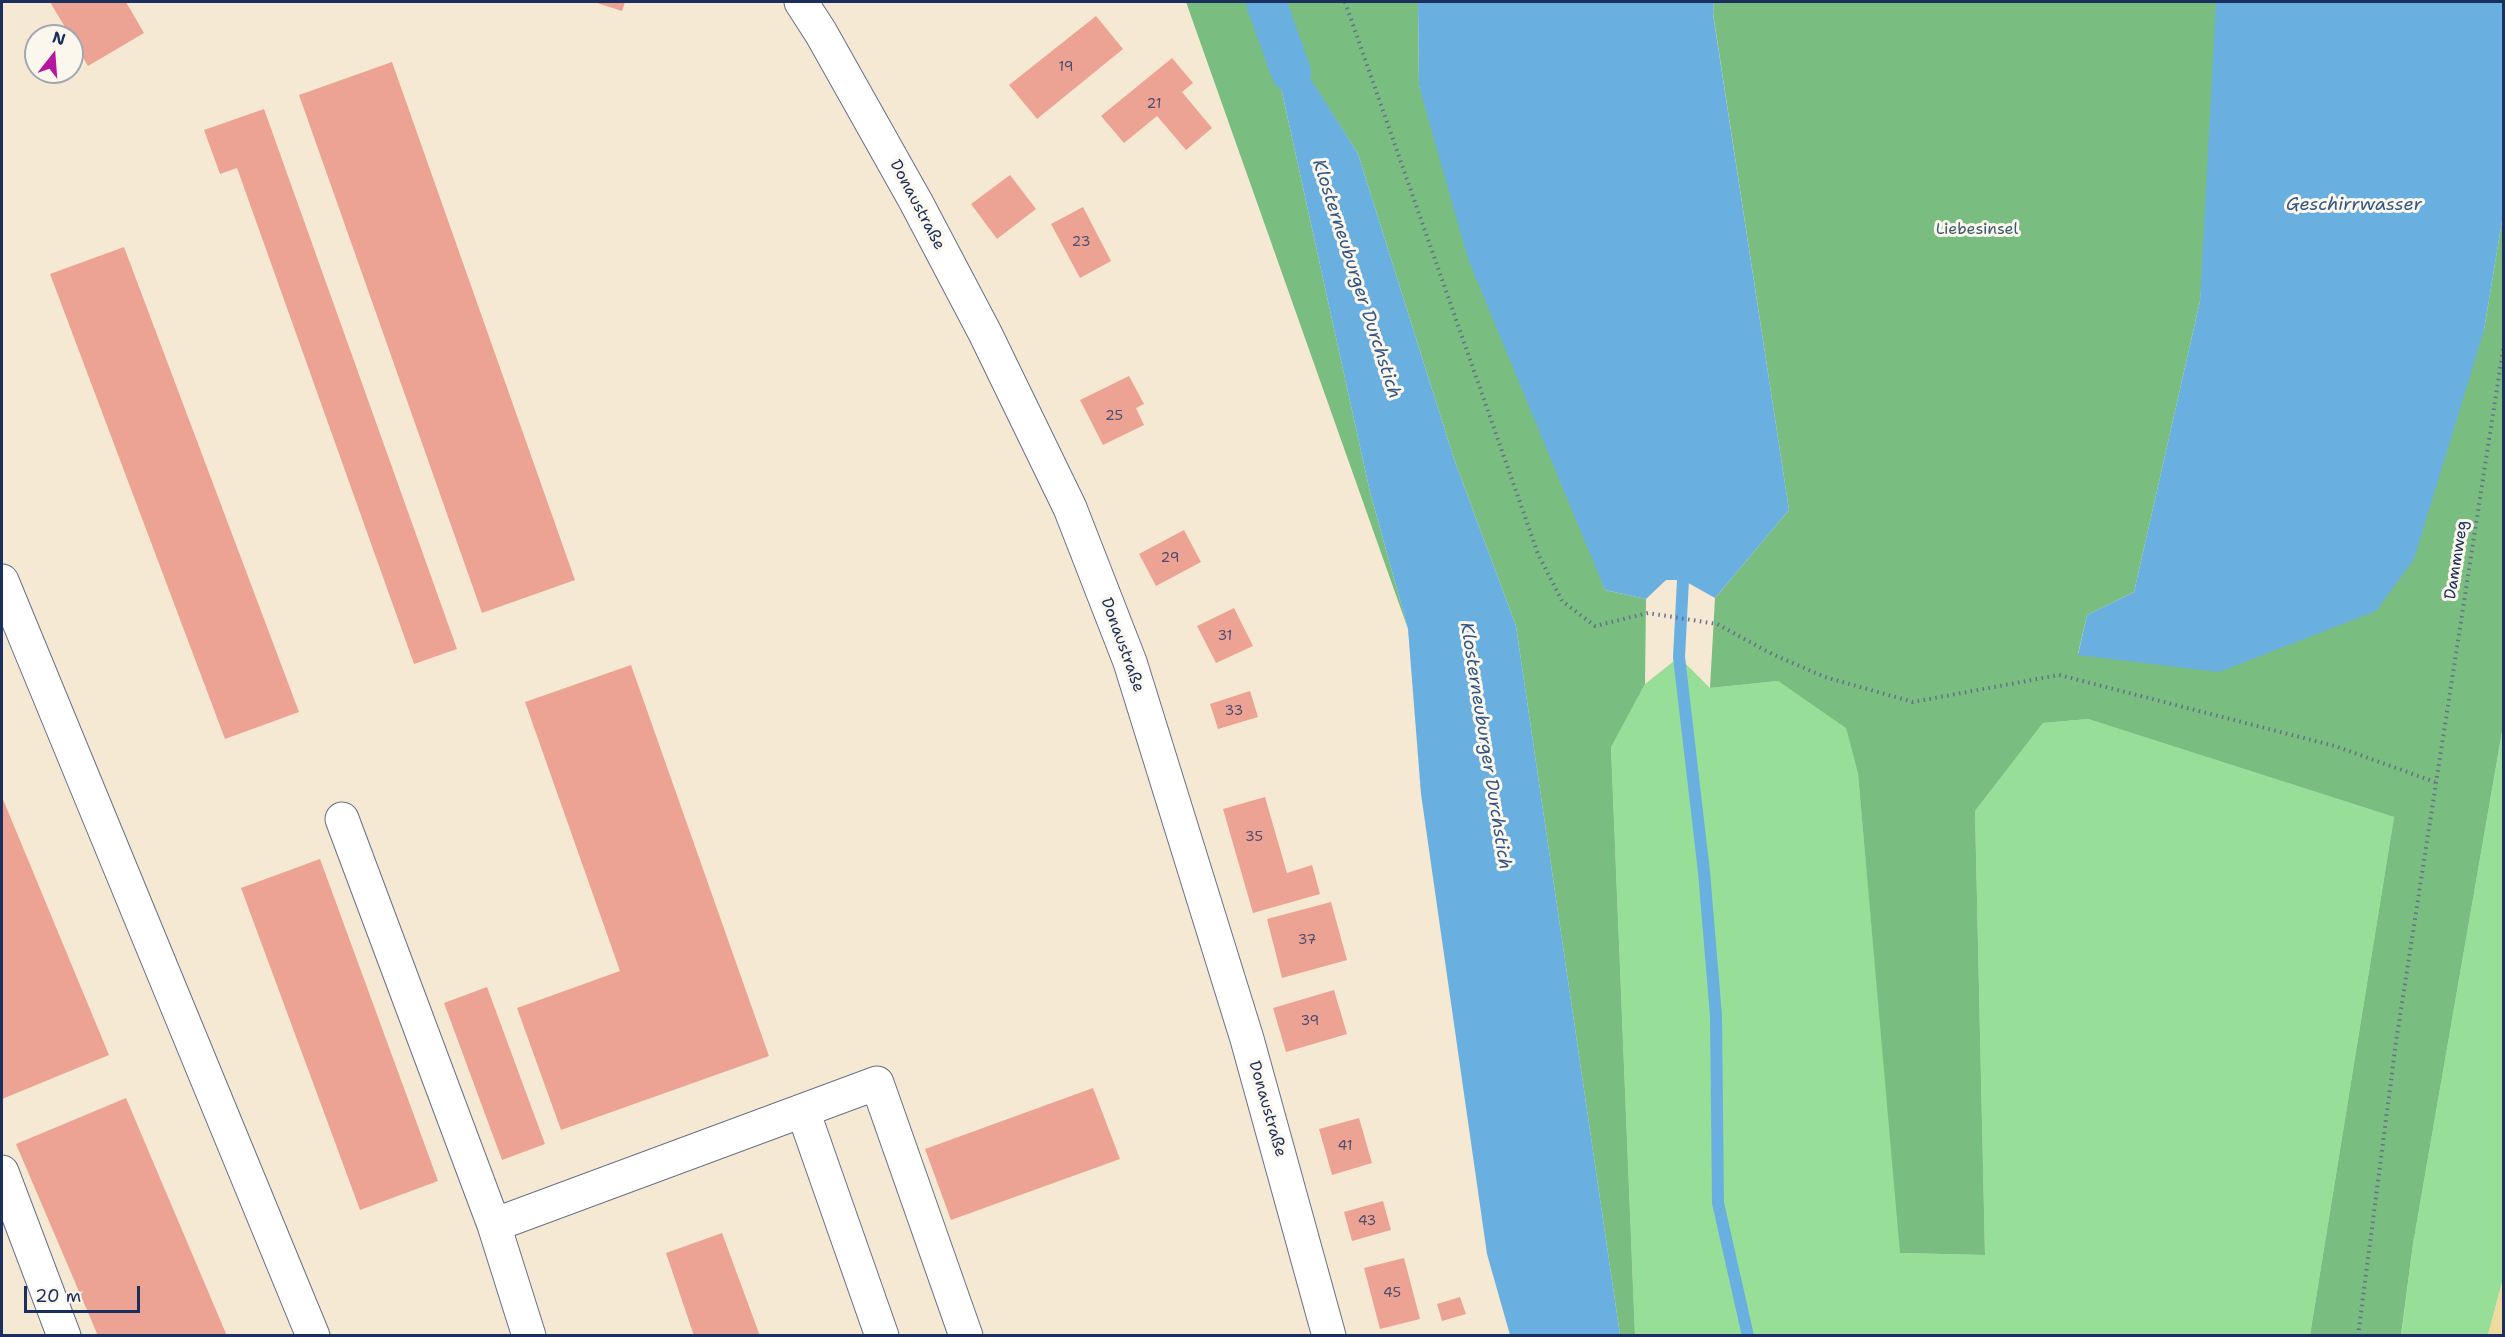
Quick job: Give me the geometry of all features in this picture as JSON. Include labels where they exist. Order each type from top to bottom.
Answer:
[{"type":"street","name":"Donaustraße","points":[[801,2],[827,43],[916,202],[985,333],[1070,508],[1138,684],[1247,1039],[1329,1335]]},
{"type":"street","points":[[2,581],[313,1335]]},
{"type":"street","points":[[342,819],[494,1225],[529,1335]]},
{"type":"street","points":[[494,1225],[877,1083],[966,1335]]},
{"type":"street","points":[[803,1111],[882,1335]]},
{"type":"street","points":[[2,1172],[64,1335]]},
{"type":"path","points":[[1345,2],[1538,554],[1562,602],[1595,626],[1648,613],[1717,624],[1772,654],[1825,677],[1912,702],[2059,675],[2335,746],[2435,782]]},
{"type":"path","name":"Dammweg","points":[[2358,1335],[2396,1042],[2504,342]]},
{"type":"green space","points":[[1186,2],[1418,2],[1419,86],[1605,590],[1646,599],[1645,684],[1611,747],[1635,1335],[1620,1335],[1516,626],[1454,459],[1358,154],[1274,22],[1282,92],[1370,492],[1408,629]]},
{"type":"green space","name":"Liebesinsel","points":[[1714,2],[2227,2],[2200,301],[2134,592],[2087,615],[2078,654],[2484,330],[2503,215],[2503,726],[2413,1244],[2401,1335],[2310,1335],[2394,817],[2088,719],[2043,723],[1975,811],[1985,1255],[1900,1253],[1858,774],[1846,728],[1778,681],[1710,688],[1715,598],[1789,510],[1713,13]]},
{"type":"green space","points":[[1679,657],[1710,688],[1778,681],[1846,727],[1858,774],[1901,1253],[1985,1255],[1975,811],[2043,723],[2088,719],[2394,817],[2310,1335],[1635,1335],[1611,746],[1645,684]]},
{"type":"green space","points":[[2503,726],[2503,1279],[2488,1335],[2401,1336],[2413,1244]]},
{"type":"sand","points":[[2503,1279],[2503,1335],[2488,1335]]},
{"type":"water","points":[[1418,2],[1714,2],[1713,14],[1789,510],[1715,598],[1683,580],[1666,580],[1646,599],[1605,590],[1468,259],[1419,86]]},
{"type":"water","name":"Geschirrwasser","points":[[2216,2],[2504,2],[2503,215],[2484,330],[2414,559],[2376,611],[2219,672],[2078,655],[2087,615],[2134,592],[2200,301]]},
{"type":"water","points":[[1274,20],[1358,154],[1454,459],[1516,626],[1620,1335],[1510,1335],[1487,1254],[1421,794],[1408,629],[1370,492],[1282,92]]},
{"type":"building","points":[[50,2],[126,2],[144,33],[88,66],[84,59],[84,24],[63,24]]},
{"type":"building","points":[[594,2],[625,2],[622,11]]},
{"type":"building","points":[[1096,16],[1123,49],[1037,119],[1009,85]]},
{"type":"building","points":[[1172,58],[1193,83],[1182,92],[1212,128],[1186,150],[1157,116],[1124,143],[1101,116]]},
{"type":"building","points":[[392,62],[575,580],[482,613],[299,95]]},
{"type":"building","points":[[264,109],[457,649],[414,664],[237,168],[220,174],[204,130]]},
{"type":"building","points":[[1010,175],[1036,209],[997,239],[971,204]]},
{"type":"building","points":[[1083,207],[1111,261],[1080,278],[1051,224]]},
{"type":"building","points":[[124,247],[299,712],[225,739],[50,274]]},
{"type":"building","points":[[1129,376],[1144,404],[1136,408],[1144,425],[1103,445],[1080,400]]},
{"type":"building","points":[[1184,530],[1201,562],[1156,586],[1139,554]]},
{"type":"building","points":[[1234,608],[1253,646],[1216,663],[1197,626]]},
{"type":"building","points":[[631,665],[769,1056],[561,1130],[517,1008],[620,971],[525,702]]},
{"type":"building","points":[[1250,691],[1258,717],[1218,729],[1210,704]]},
{"type":"building","points":[[2,797],[109,1055],[2,1099]]},
{"type":"building","points":[[1265,797],[1287,873],[1312,865],[1320,894],[1253,913],[1223,809]]},
{"type":"building","points":[[320,859],[438,1181],[360,1210],[241,888]]},
{"type":"building","points":[[1331,902],[1347,960],[1282,978],[1267,919]]},
{"type":"building","points":[[487,987],[545,1144],[502,1160],[444,1003]]},
{"type":"building","points":[[1334,990],[1347,1034],[1286,1052],[1273,1008]]},
{"type":"building","points":[[1093,1088],[1120,1159],[951,1220],[925,1149]]},
{"type":"building","points":[[126,1098],[227,1336],[98,1336],[16,1144]]},
{"type":"building","points":[[1359,1118],[1372,1163],[1332,1175],[1319,1129]]},
{"type":"building","points":[[1383,1201],[1391,1230],[1352,1241],[1344,1212]]},
{"type":"building","points":[[722,1233],[760,1336],[694,1336],[666,1253]]},
{"type":"building","points":[[1404,1258],[1420,1319],[1380,1329],[1364,1268]]},
{"type":"building","points":[[1460,1297],[1466,1314],[1442,1321],[1437,1304]]},
{"type":"waterway","name":"Klosterneuburger Durchstich","points":[[1266,2],[1291,72]]},
{"type":"waterway","points":[[1683,580],[1679,657],[1704,872],[1716,1016],[1718,1203],[1748,1336]]}]
